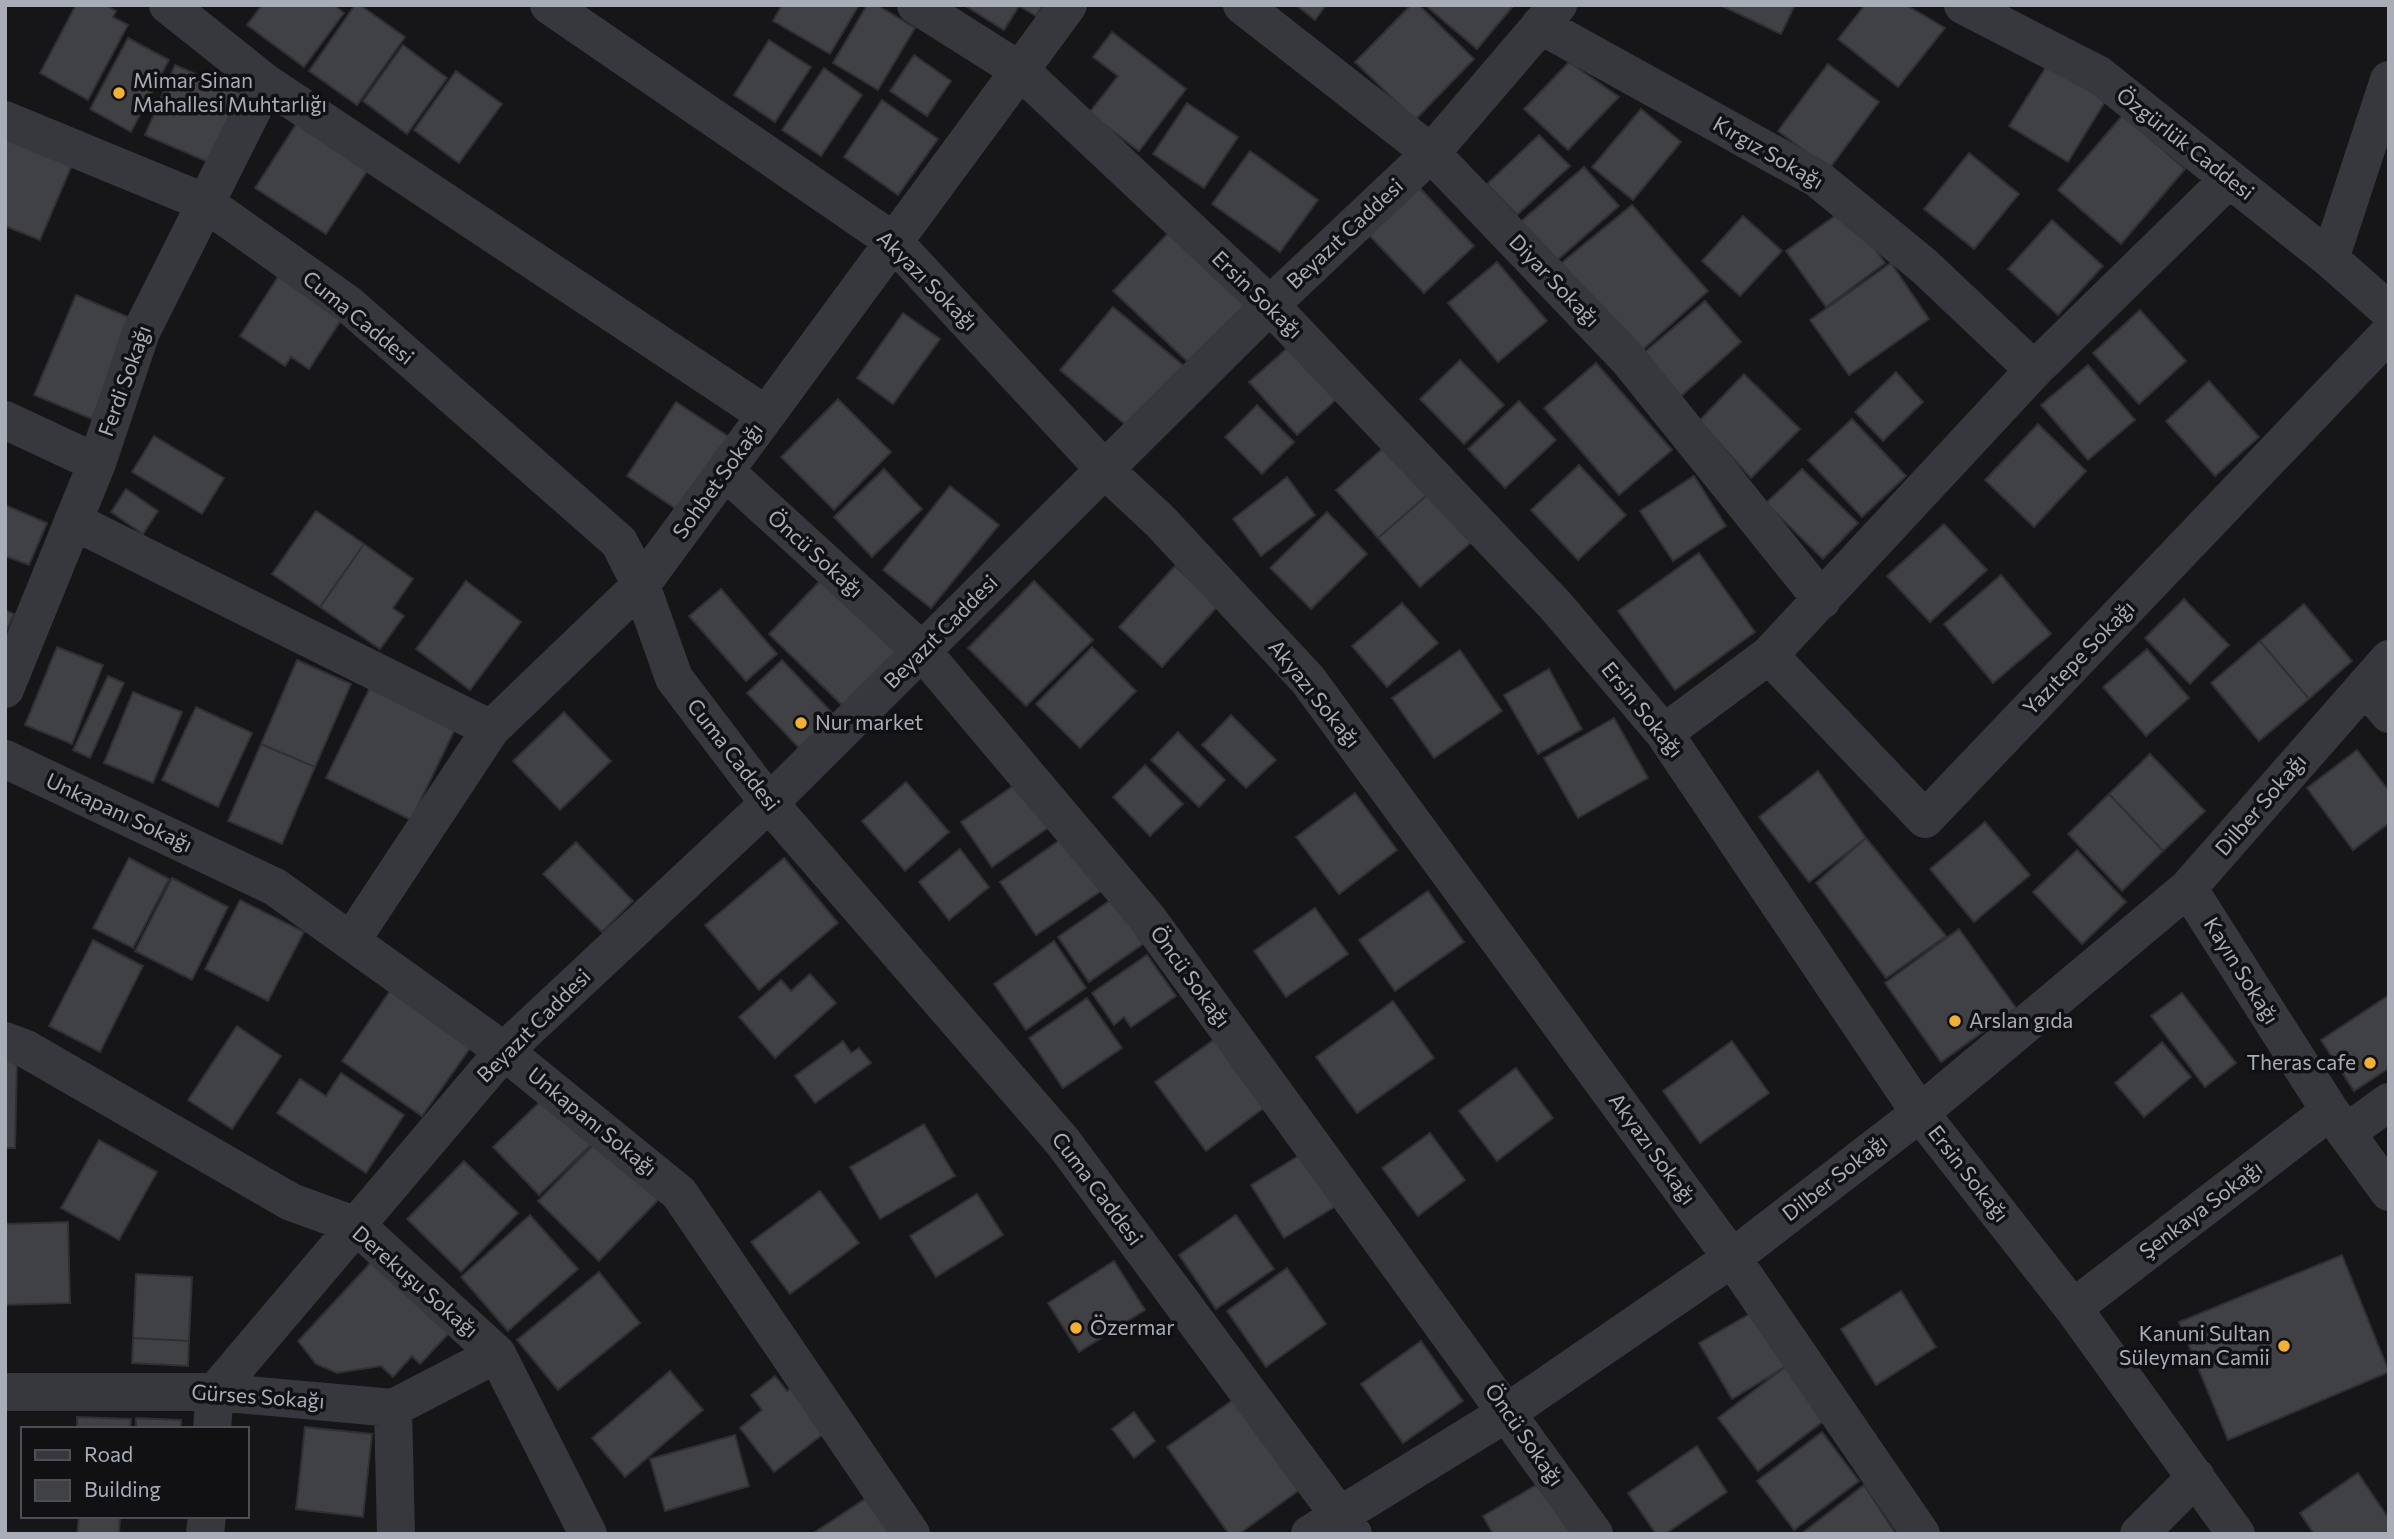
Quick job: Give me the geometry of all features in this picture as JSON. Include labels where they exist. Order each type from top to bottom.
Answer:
[{"type":"street","points":[[168,5],[266,83],[766,415]]},
{"type":"street","name":"Akyazı Sokağı","points":[[549,5],[894,241],[1105,470],[1160,521],[1308,680],[1732,1258],[1920,1534]]},
{"type":"street","name":"Ersin Sokağı","points":[[916,5],[1021,72],[1270,305],[1556,605],[1664,733],[1920,1113],[2073,1308],[2236,1534]]},
{"type":"street","name":"Sohbet Sokağı","points":[[351,941],[491,729],[641,585],[1068,5]]},
{"type":"street","name":"Diyar Sokağı","points":[[1242,5],[1430,153],[1628,359],[1822,600]]},
{"type":"street","name":"Özgürlük Caddesi","points":[[1963,5],[2099,75],[2330,259],[2389,311]]},
{"type":"street","name":"Beyazıt Caddesi","points":[[214,1410],[357,1226],[504,1051],[769,803],[1270,305],[1430,153],[1549,15]]},
{"type":"street","name":"Kırgız Sokağı","points":[[1549,15],[1818,179],[1924,266],[2034,370]]},
{"type":"street","points":[[2330,259],[2389,80]]},
{"type":"street","name":"Ferdi Sokağı","points":[[5,688],[97,463],[141,332],[266,83]]},
{"type":"street","name":"Cuma Caddesi","points":[[5,120],[204,202],[348,304],[619,541],[641,585],[674,678],[769,803],[1063,1142],[1334,1527]]},
{"type":"street","points":[[1664,733],[1769,655],[2034,370],[2229,179]]},
{"type":"street","name":"Yazıtepe Sokağı","points":[[1769,655],[1925,819],[2389,333]]},
{"type":"street","points":[[5,420],[97,463]]},
{"type":"street","name":"Öncü Sokağı","points":[[726,472],[922,651],[1148,919],[1594,1534]]},
{"type":"street","points":[[73,521],[491,729]]},
{"type":"street","name":"Dilber Sokağı","points":[[1334,1527],[1508,1412],[1732,1258],[1920,1113],[2188,888],[2381,686]]},
{"type":"street","name":"Unkapanı Sokağı","points":[[5,759],[275,887],[504,1051],[679,1193],[911,1534]]},
{"type":"street","name":"Kayın Sokağı","points":[[2188,888],[2338,1122],[2389,1192]]},
{"type":"street","name":"Derekuşu Sokağı","points":[[5,1041],[26,1049],[291,1202],[357,1226],[497,1354],[588,1534]]},
{"type":"street","name":"Şenkaya Sokağı","points":[[2073,1308],[2338,1122],[2389,1102]]},
{"type":"street","points":[[396,1534],[394,1408],[497,1354]]},
{"type":"street","name":"Gürses Sokağı","points":[[5,1392],[214,1410],[394,1408]]},
{"type":"street","points":[[2139,1534],[2196,1477]]},
{"type":"building","points":[[76,5],[106,5],[116,11],[113,17],[128,25],[88,100],[40,73]]},
{"type":"building","points":[[262,5],[334,5],[344,13],[304,67],[247,25]]},
{"type":"building","points":[[355,5],[360,5],[405,37],[357,105],[309,71]]},
{"type":"building","points":[[782,5],[859,5],[830,54],[773,21]]},
{"type":"building","points":[[867,5],[877,5],[915,28],[878,90],[833,63]]},
{"type":"building","points":[[964,5],[1043,5],[1036,16],[1019,6],[1004,30]]},
{"type":"building","points":[[1296,5],[1326,5],[1315,20]]},
{"type":"building","points":[[1411,5],[1419,5],[1474,59],[1415,120],[1355,62]]},
{"type":"building","points":[[1425,5],[1514,5],[1477,49]]},
{"type":"building","points":[[1720,5],[1795,5],[1781,34]]},
{"type":"building","points":[[1865,5],[1906,5],[1945,28],[1898,87],[1838,39]]},
{"type":"building","points":[[1112,32],[1186,89],[1139,151],[1089,113],[1118,76],[1093,57]]},
{"type":"building","points":[[128,38],[169,60],[131,132],[90,109]]},
{"type":"building","points":[[769,40],[811,67],[775,122],[734,95]]},
{"type":"building","points":[[403,45],[447,78],[407,134],[363,101]]},
{"type":"building","points":[[914,55],[951,81],[927,116],[890,91]]},
{"type":"building","points":[[2051,59],[2109,95],[2068,162],[2009,126]]},
{"type":"building","points":[[1569,62],[1619,97],[1568,150],[1524,109]]},
{"type":"building","points":[[1828,64],[1879,102],[1829,169],[1778,131]]},
{"type":"building","points":[[175,65],[247,96],[217,166],[145,135]]},
{"type":"building","points":[[824,68],[862,95],[821,156],[782,130]]},
{"type":"building","points":[[456,71],[502,104],[459,163],[414,130]]},
{"type":"building","points":[[882,100],[938,139],[898,195],[844,157]]},
{"type":"building","points":[[1187,103],[1238,137],[1204,188],[1153,154]]},
{"type":"building","points":[[1641,109],[1681,142],[1633,200],[1592,167]]},
{"type":"building","points":[[304,112],[375,159],[326,234],[255,188]]},
{"type":"building","points":[[2123,115],[2185,169],[2121,244],[2058,190]]},
{"type":"building","points":[[11,131],[75,158],[40,240],[5,226],[5,144]]},
{"type":"building","points":[[1539,135],[1570,166],[1517,215],[1487,184]]},
{"type":"building","points":[[1250,151],[1318,200],[1280,252],[1212,204]]},
{"type":"building","points":[[1969,153],[2019,194],[1974,249],[1924,209]]},
{"type":"building","points":[[1584,167],[1619,206],[1554,263],[1519,223]]},
{"type":"building","points":[[1419,187],[1474,246],[1424,293],[1369,235]]},
{"type":"building","points":[[1632,205],[1708,291],[1639,353],[1560,264]]},
{"type":"building","points":[[1846,208],[1885,263],[1826,307],[1786,251]]},
{"type":"building","points":[[1743,216],[1782,251],[1740,296],[1702,261]]},
{"type":"building","points":[[2052,220],[2103,266],[2058,315],[2008,269]]},
{"type":"building","points":[[1174,227],[1253,302],[1192,366],[1113,291]]},
{"type":"building","points":[[1497,262],[1547,321],[1498,362],[1448,303]]},
{"type":"building","points":[[1891,263],[1929,319],[1849,375],[1810,320]]},
{"type":"building","points":[[283,269],[347,311],[309,369],[291,357],[285,366],[240,336]]},
{"type":"building","points":[[76,295],[133,319],[92,419],[34,395]]},
{"type":"building","points":[[1705,301],[1741,342],[1678,399],[1640,356]]},
{"type":"building","points":[[1113,307],[1185,367],[1132,430],[1060,370]]},
{"type":"building","points":[[2140,310],[2186,361],[2139,404],[2093,353]]},
{"type":"building","points":[[903,313],[940,339],[893,404],[857,378]]},
{"type":"building","points":[[1293,343],[1340,396],[1297,435],[1249,382]]},
{"type":"building","points":[[1460,360],[1504,405],[1464,444],[1420,399]]},
{"type":"building","points":[[1596,363],[1672,450],[1619,495],[1544,408]]},
{"type":"building","points":[[2088,365],[2135,420],[2088,460],[2041,405]]},
{"type":"building","points":[[1896,372],[1923,402],[1883,441],[1855,412]]},
{"type":"building","points":[[1744,374],[1800,429],[1751,478],[1699,421]]},
{"type":"building","points":[[2209,381],[2259,437],[2215,476],[2166,421]]},
{"type":"building","points":[[838,399],[891,452],[834,510],[781,457]]},
{"type":"building","points":[[1519,401],[1556,440],[1505,488],[1468,449]]},
{"type":"building","points":[[676,402],[734,440],[685,515],[627,476]]},
{"type":"building","points":[[1257,405],[1294,442],[1262,474],[1225,437]]},
{"type":"building","points":[[1852,419],[1906,476],[1862,517],[1808,460]]},
{"type":"building","points":[[2038,424],[2086,471],[2034,527],[1985,480]]},
{"type":"building","points":[[154,436],[224,478],[202,514],[132,472]]},
{"type":"building","points":[[1391,441],[1433,490],[1378,538],[1336,490]]},
{"type":"building","points":[[1579,465],[1626,515],[1578,560],[1531,510]]},
{"type":"building","points":[[884,469],[922,509],[872,557],[834,517]]},
{"type":"building","points":[[1802,469],[1858,523],[1823,559],[1766,503]]},
{"type":"building","points":[[1694,476],[1726,526],[1673,561],[1640,511]]},
{"type":"building","points":[[1287,477],[1315,515],[1261,556],[1233,519]]},
{"type":"building","points":[[950,486],[999,525],[931,608],[883,570]]},
{"type":"building","points":[[126,489],[158,511],[143,534],[111,512]]},
{"type":"building","points":[[1433,490],[1475,539],[1420,587],[1378,538]]},
{"type":"building","points":[[5,505],[47,523],[29,565],[5,556]]},
{"type":"building","points":[[316,511],[364,544],[320,607],[272,574]]},
{"type":"building","points":[[1327,512],[1367,554],[1311,609],[1270,568]]},
{"type":"building","points":[[1944,524],[1987,570],[1930,622],[1887,576]]},
{"type":"building","points":[[364,544],[413,579],[393,608],[404,616],[380,649],[320,607]]},
{"type":"building","points":[[1699,553],[1755,632],[1675,690],[1618,611]]},
{"type":"building","points":[[1175,566],[1218,606],[1162,667],[1119,627]]},
{"type":"building","points":[[2001,575],[2051,634],[1993,683],[1944,624]]},
{"type":"building","points":[[821,580],[896,652],[843,706],[769,634]]},
{"type":"building","points":[[466,581],[521,622],[470,690],[416,649]]},
{"type":"building","points":[[1034,581],[1093,640],[1026,706],[968,648]]},
{"type":"building","points":[[721,589],[777,654],[746,681],[689,616]]},
{"type":"building","points":[[2184,599],[2229,645],[2190,684],[2145,638]]},
{"type":"building","points":[[1402,603],[1438,643],[1387,687],[1352,646]]},
{"type":"building","points":[[2304,604],[2352,661],[2309,699],[2260,641]]},
{"type":"building","points":[[5,610],[14,614],[5,634]]},
{"type":"building","points":[[2260,641],[2309,699],[2259,741],[2211,683]]},
{"type":"building","points":[[57,647],[103,665],[72,744],[25,725]]},
{"type":"building","points":[[1092,647],[1136,691],[1080,748],[1036,704]]},
{"type":"building","points":[[2147,649],[2189,698],[2146,736],[2103,687]]},
{"type":"building","points":[[1460,650],[1502,711],[1434,758],[1392,698]]},
{"type":"building","points":[[297,660],[351,684],[315,767],[261,744]]},
{"type":"building","points":[[782,660],[836,717],[801,750],[747,693]]},
{"type":"building","points":[[1549,669],[1582,729],[1538,754],[1504,695]]},
{"type":"building","points":[[108,676],[124,683],[90,758],[73,750]]},
{"type":"building","points":[[374,679],[459,721],[411,820],[326,778]]},
{"type":"building","points":[[133,692],[182,712],[153,783],[104,763]]},
{"type":"building","points":[[196,707],[252,733],[218,807],[162,780]]},
{"type":"building","points":[[564,712],[611,761],[560,810],[513,761]]},
{"type":"building","points":[[1231,715],[1276,760],[1246,788],[1202,745]]},
{"type":"building","points":[[1614,718],[1648,778],[1578,818],[1544,758]]},
{"type":"building","points":[[1178,732],[1225,780],[1199,807],[1151,760]]},
{"type":"building","points":[[261,744],[315,767],[282,844],[228,821]]},
{"type":"building","points":[[2357,750],[2389,791],[2389,823],[2353,850],[2307,788]]},
{"type":"building","points":[[2150,754],[2205,811],[2163,851],[2109,794]]},
{"type":"building","points":[[1145,765],[1183,804],[1150,836],[1113,797]]},
{"type":"building","points":[[1818,771],[1866,838],[1809,882],[1759,817]]},
{"type":"building","points":[[1022,780],[1052,825],[992,867],[961,822]]},
{"type":"building","points":[[906,782],[949,832],[905,871],[862,821]]},
{"type":"building","points":[[1355,793],[1397,850],[1339,894],[1296,837]]},
{"type":"building","points":[[2109,794],[2163,851],[2122,891],[2068,834]]},
{"type":"building","points":[[1985,822],[2030,875],[1974,922],[1930,869]]},
{"type":"building","points":[[1070,833],[1107,887],[1036,935],[1000,882]]},
{"type":"building","points":[[1866,838],[1946,936],[1886,978],[1816,883]]},
{"type":"building","points":[[576,842],[633,901],[602,932],[543,874]]},
{"type":"building","points":[[960,849],[989,887],[949,920],[919,882]]},
{"type":"building","points":[[2077,850],[2126,902],[2082,944],[2033,892]]},
{"type":"building","points":[[129,858],[169,879],[133,948],[93,928]]},
{"type":"building","points":[[784,858],[838,923],[759,990],[705,925]]},
{"type":"building","points":[[172,878],[228,907],[192,980],[135,951]]},
{"type":"building","points":[[1428,891],[1464,942],[1395,991],[1359,940]]},
{"type":"building","points":[[1112,899],[1143,944],[1089,982],[1058,937]]},
{"type":"building","points":[[240,900],[304,932],[268,1001],[205,969]]},
{"type":"building","points":[[1315,908],[1348,954],[1286,997],[1254,951]]},
{"type":"building","points":[[1959,929],[2016,1008],[1941,1062],[1885,983]]},
{"type":"building","points":[[93,940],[143,966],[100,1052],[49,1026]]},
{"type":"building","points":[[1054,941],[1086,988],[1026,1030],[994,984]]},
{"type":"building","points":[[1147,955],[1176,996],[1131,1027],[1124,1017],[1114,1025],[1092,993]]},
{"type":"building","points":[[810,974],[836,1003],[775,1058],[739,1017],[781,980],[791,991]]},
{"type":"building","points":[[392,988],[473,1044],[422,1116],[342,1061]]},
{"type":"building","points":[[2182,993],[2236,1063],[2205,1087],[2151,1016]]},
{"type":"building","points":[[2389,995],[2389,1068],[2354,1091],[2321,1040]]},
{"type":"building","points":[[1087,998],[1122,1048],[1063,1088],[1029,1038]]},
{"type":"building","points":[[1393,1001],[1434,1058],[1357,1113],[1316,1057]]},
{"type":"building","points":[[237,1026],[281,1056],[232,1129],[188,1100]]},
{"type":"building","points":[[1215,1039],[1265,1107],[1206,1151],[1155,1082]]},
{"type":"building","points":[[843,1041],[851,1053],[859,1048],[871,1063],[815,1103],[795,1076]]},
{"type":"building","points":[[1732,1041],[1769,1093],[1700,1143],[1663,1091]]},
{"type":"building","points":[[2162,1042],[2191,1077],[2144,1117],[2115,1083]]},
{"type":"building","points":[[5,1058],[17,1061],[15,1148],[5,1148]]},
{"type":"building","points":[[1516,1068],[1553,1118],[1497,1161],[1459,1111]]},
{"type":"building","points":[[341,1073],[404,1115],[366,1173],[277,1113],[300,1079],[326,1096]]},
{"type":"building","points":[[548,1094],[594,1142],[539,1195],[493,1147]]},
{"type":"building","points":[[924,1124],[955,1176],[880,1219],[850,1167]]},
{"type":"building","points":[[1430,1133],[1465,1180],[1418,1216],[1382,1168]]},
{"type":"building","points":[[601,1137],[661,1197],[599,1261],[538,1201]]},
{"type":"building","points":[[99,1140],[157,1172],[119,1240],[61,1208]]},
{"type":"building","points":[[1308,1150],[1341,1203],[1284,1238],[1251,1185]]},
{"type":"building","points":[[464,1161],[518,1213],[461,1272],[407,1219]]},
{"type":"building","points":[[820,1191],[859,1243],[790,1294],[751,1242]]},
{"type":"building","points":[[977,1194],[1003,1235],[936,1277],[910,1236]]},
{"type":"building","points":[[530,1215],[578,1269],[508,1331],[461,1277]]},
{"type":"building","points":[[1236,1215],[1274,1269],[1216,1309],[1179,1255]]},
{"type":"building","points":[[68,1222],[70,1303],[5,1305],[5,1224]]},
{"type":"building","name":"Kanuni Sultan Süleyman Camii","points":[[2342,1255],[2389,1372],[2228,1440],[2179,1322]]},
{"type":"building","points":[[375,1258],[452,1330],[420,1364],[412,1356],[393,1377],[381,1366],[337,1373],[316,1364],[298,1341]]},
{"type":"building","points":[[1114,1261],[1145,1310],[1079,1352],[1048,1303]]},
{"type":"building","points":[[1287,1268],[1326,1324],[1266,1367],[1227,1311]]},
{"type":"building","points":[[599,1272],[640,1323],[558,1390],[517,1340]]},
{"type":"building","points":[[136,1274],[192,1277],[189,1341],[133,1338]]},
{"type":"building","points":[[1901,1291],[1936,1347],[1876,1385],[1841,1329]]},
{"type":"building","points":[[1753,1312],[1785,1367],[1732,1399],[1699,1343]]},
{"type":"building","points":[[133,1338],[189,1341],[188,1366],[132,1363]]},
{"type":"building","points":[[1421,1341],[1463,1401],[1403,1443],[1361,1384]]},
{"type":"building","points":[[1785,1367],[1825,1420],[1758,1471],[1718,1418]]},
{"type":"building","points":[[670,1371],[703,1410],[625,1477],[592,1438]]},
{"type":"building","points":[[775,1376],[787,1391],[797,1383],[831,1428],[774,1472],[740,1428],[762,1410],[751,1395]]},
{"type":"building","points":[[1237,1397],[1302,1488],[1239,1534],[1229,1534],[1167,1447]]},
{"type":"building","points":[[1134,1412],[1155,1441],[1134,1458],[1112,1429]]},
{"type":"building","points":[[77,1417],[131,1419],[130,1427],[77,1427]]},
{"type":"building","points":[[136,1418],[181,1420],[181,1427],[136,1427]]},
{"type":"building","points":[[305,1427],[372,1434],[363,1517],[296,1509]]},
{"type":"building","points":[[1822,1432],[1859,1481],[1794,1530],[1757,1481]]},
{"type":"building","points":[[735,1435],[749,1486],[665,1511],[650,1459]]},
{"type":"building","points":[[1697,1446],[1727,1492],[1665,1534],[1656,1534],[1628,1493]]},
{"type":"building","points":[[2358,1473],[2389,1519],[2389,1534],[2314,1534],[2300,1513]]},
{"type":"building","points":[[1545,1480],[1576,1534],[1493,1534],[1483,1516]]},
{"type":"building","points":[[1864,1485],[1896,1534],[1801,1534]]},
{"type":"building","points":[[874,1493],[901,1534],[812,1534]]},
{"type":"building","points":[[79,1518],[120,1518],[119,1534],[77,1534]]},
{"type":"place","name":"Mimar Sinan Mahallesi Muhtarlığı","points":[[119,93]]},
{"type":"place","name":"Nur market","points":[[801,723]]},
{"type":"place","name":"Arslan gıda","points":[[1955,1021]]},
{"type":"place","name":"Theras cafe","points":[[2370,1063]]},
{"type":"place","name":"Özermar","points":[[1076,1328]]},
{"type":"place","name":"Kanuni Sultan Süleyman Camii","points":[[2284,1346]]}]
